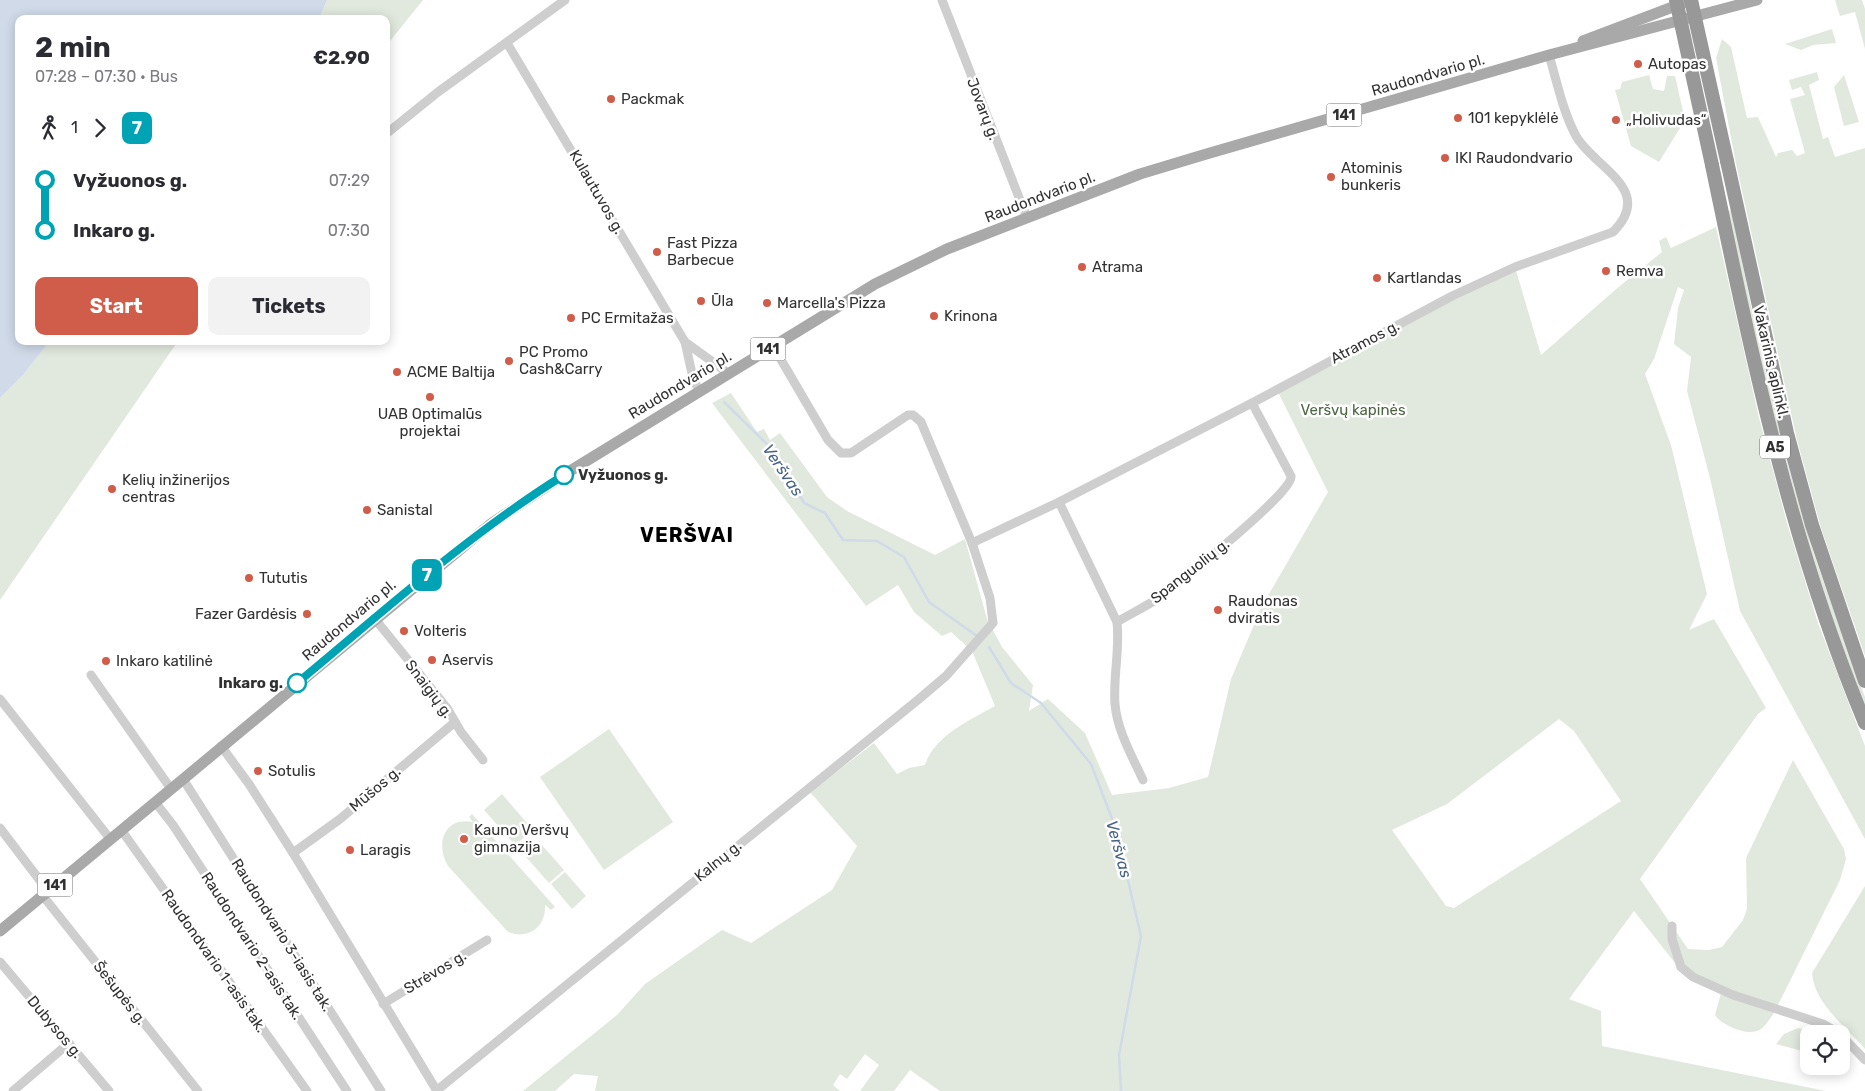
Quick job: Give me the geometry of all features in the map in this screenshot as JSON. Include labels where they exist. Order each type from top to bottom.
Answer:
[{"type":"highway","name":"Vakarinis aplinkl.","points":[[1676,0],[1693,69],[1743,313],[1794,516],[1829,627],[1865,723]]},
{"type":"highway","name":"Vakarinis aplinkl.","points":[[1691,0],[1787,433],[1815,534],[1865,681]]},
{"type":"main road","name":"Raudondvario pl.","points":[[1549,55],[1641,17],[1691,0]]},
{"type":"main road","name":"Raudondvario pl.","points":[[0,932],[473,537],[514,507],[728,373],[875,284],[916,263],[1027,218],[1149,172],[1549,55],[1757,0]]},
{"type":"street","points":[[390,131],[438,92],[565,0]]},
{"type":"street","name":"Jovarų g.","points":[[942,0],[1027,218]]},
{"type":"street","name":"Kulautuvos g.","points":[[507,43],[685,342],[693,378],[699,391]]},
{"type":"street","name":"Atramos g.","points":[[972,543],[1059,502],[1252,403],[1452,296],[1515,267],[1613,232],[1621,224],[1628,211],[1620,183],[1608,168],[1590,155],[1576,136],[1549,55]]},
{"type":"street","name":"Kulautuvos g.","points":[[685,342],[728,373]]},
{"type":"street","points":[[773,346],[828,440],[841,453],[851,453],[908,415],[917,418],[972,543]]},
{"type":"street","name":"Spanguolių g.","points":[[1117,622],[1162,596],[1249,524],[1289,485],[1291,476],[1252,403]]},
{"type":"street","points":[[1059,502],[1117,622],[1119,638],[1115,704],[1121,731],[1143,780]]},
{"type":"street","name":"Kalnų g.","points":[[436,1091],[946,676],[993,624],[990,598],[972,543]]},
{"type":"street","name":"Snaigių g.","points":[[375,619],[447,708],[482,760]]},
{"type":"street","points":[[91,675],[171,789]]},
{"type":"street","points":[[0,699],[111,840]]},
{"type":"street","name":"Mūšos g.","points":[[293,853],[340,819],[455,722]]},
{"type":"street","points":[[221,746],[249,784],[293,853],[436,1091]]},
{"type":"street","name":"Raudondvario 3-iasis tak.","points":[[183,778],[381,1091]]},
{"type":"street","name":"Raudondvario 2-asis tak.","points":[[155,802],[178,833],[347,1091]]},
{"type":"street","name":"Šešupės g.","points":[[0,828],[46,893],[198,1091]]},
{"type":"street","name":"Raudondvario 1-asis tak.","points":[[122,831],[307,1091]]},
{"type":"street","points":[[1672,926],[1672,939],[1680,967],[1693,977],[1733,995],[1825,1025]]},
{"type":"street","name":"Strėvos g.","points":[[383,1004],[487,940]]},
{"type":"street","name":"Dubysos g.","points":[[0,962],[109,1091]]},
{"type":"street","points":[[13,1091],[69,1043]]},
{"type":"street","points":[[1850,1044],[1865,1060]]},
{"type":"green space","points":[[327,0],[423,0],[390,41],[390,15],[321,15]]},
{"type":"green space","points":[[1835,0],[1862,0],[1865,9],[1865,49],[1855,12],[1840,16]]},
{"type":"green space","points":[[1832,29],[1836,43],[1813,45],[1801,50],[1785,44]]},
{"type":"green space","points":[[1722,39],[1731,47],[1747,118],[1758,117],[1776,157],[1778,153],[1792,150],[1797,156],[1805,153],[1790,99],[1805,95],[1801,87],[1792,90],[1789,80],[1817,72],[1819,80],[1809,85],[1823,139],[1828,137],[1835,157],[1865,148],[1865,656],[1821,528],[1797,440],[1735,159],[1716,58]]},
{"type":"green space","points":[[1649,75],[1653,89],[1664,91],[1667,76],[1675,76],[1685,120],[1659,162],[1631,146],[1615,90],[1620,89],[1622,82]]},
{"type":"green space","points":[[1844,75],[1859,122],[1844,126],[1834,87]]},
{"type":"green space","points":[[1732,210],[1758,340],[1801,512],[1865,697],[1865,707],[1822,585],[1786,462],[1741,274],[1728,211]]},
{"type":"green space","name":"Veršvų kapinės","points":[[1716,227],[1759,418],[1787,523],[1818,623],[1865,746],[1865,839],[1740,611],[1710,478],[1687,391],[1691,357],[1674,344],[1678,308],[1684,290],[1678,287],[1654,359],[1645,374],[1671,445],[1707,594],[1689,630],[1714,619],[1766,708],[1758,714],[1640,879],[1688,949],[1709,950],[1722,947],[1743,920],[1747,909],[1746,858],[1793,760],[1844,849],[1846,859],[1840,880],[1774,1013],[1761,1029],[1750,1032],[1743,1031],[1729,1026],[1718,1019],[1715,1015],[1723,986],[1697,976],[1675,963],[1634,911],[1569,999],[1601,1011],[1602,1046],[1826,1091],[940,1091],[910,1070],[894,1091],[860,1091],[879,1065],[865,1054],[847,1079],[840,1074],[833,1085],[840,1091],[595,1091],[598,1076],[574,1074],[555,1091],[523,1091],[617,1015],[645,984],[722,930],[751,943],[832,890],[857,846],[810,792],[874,743],[897,774],[909,768],[925,765],[936,746],[945,737],[964,723],[995,706],[972,651],[951,632],[942,636],[914,612],[898,585],[866,606],[712,403],[731,393],[757,432],[764,429],[770,440],[780,433],[827,497],[847,511],[935,555],[965,539],[987,619],[1002,647],[1033,685],[1029,711],[1048,699],[1085,733],[1112,795],[1169,788],[1208,777],[1231,679],[1262,606],[1328,492],[1277,390],[1515,267],[1541,355],[1615,290],[1662,252],[1659,241],[1666,237],[1671,248]],"holes":[[[1559,719],[1574,731],[1621,801],[1454,908],[1446,906],[1392,830],[1447,804]]]},
{"type":"green space","points":[[47,345],[175,345],[0,600],[0,398],[23,375]]},
{"type":"green space","points":[[609,729],[673,822],[604,870],[540,777]]},
{"type":"green space","points":[[502,794],[533,830],[515,845],[484,810]]},
{"type":"green space","points":[[472,814],[555,907],[551,910],[545,905],[543,920],[535,930],[523,934],[508,932],[448,866],[442,849],[445,834],[449,827],[455,823],[463,821],[473,822],[469,817]]},
{"type":"green space","points":[[541,844],[564,870],[549,883],[526,857]]},
{"type":"green space","points":[[565,872],[586,896],[572,909],[551,884]]},
{"type":"green space","points":[[1865,886],[1865,1049],[1850,1033],[1850,1025],[1842,1025],[1818,994],[1812,973]]},
{"type":"green space","points":[[1800,1028],[1800,1051],[1776,1044],[1784,1034]]},
{"type":"water","points":[[0,0],[327,0],[321,15],[15,15],[15,345],[47,345],[23,375],[0,398]]},
{"type":"waterway","name":"Veršvas","points":[[724,402],[771,448],[804,503],[825,513],[843,540],[877,541],[904,557],[929,602],[977,636]]},
{"type":"waterway","name":"Veršvas","points":[[989,647],[1011,683],[1041,703],[1091,764],[1116,829],[1141,936],[1119,1055],[1121,1091]]},
{"type":"bus line","name":"7","points":[[297,683],[473,537],[521,501],[564,475]]},
{"type":"place","name":"Autopas","points":[[1638,64]]},
{"type":"place","name":"Packmak","points":[[611,99]]},
{"type":"place","name":"101 kepyklėlė","points":[[1458,118]]},
{"type":"place","name":"„Holivudas“","points":[[1616,120]]},
{"type":"place","name":"IKI Raudondvario","points":[[1445,158]]},
{"type":"place","name":"Atominis bunkeris","points":[[1331,177]]},
{"type":"place","name":"Fast Pizza Barbecue","points":[[657,252]]},
{"type":"place","name":"Atrama","points":[[1082,267]]},
{"type":"place","name":"Remva","points":[[1606,271]]},
{"type":"place","name":"Kartlandas","points":[[1377,278]]},
{"type":"place","name":"Ūla","points":[[701,301]]},
{"type":"place","name":"Marcella's Pizza","points":[[767,303]]},
{"type":"place","name":"Krinona","points":[[934,316]]},
{"type":"place","name":"PC Ermitažas","points":[[571,318]]},
{"type":"place","name":"PC Promo Cash&Carry","points":[[509,361]]},
{"type":"place","name":"ACME Baltija","points":[[397,372]]},
{"type":"place","name":"UAB Optimalūs projektai","points":[[430,397]]},
{"type":"place","name":"Vyžuonos g.","points":[[564,475]]},
{"type":"place","name":"Kelių inžinerijos centras","points":[[112,489]]},
{"type":"place","name":"Sanistal","points":[[367,510]]},
{"type":"place","name":"Tututis","points":[[249,578]]},
{"type":"place","name":"Raudonas dviratis","points":[[1218,610]]},
{"type":"place","name":"Fazer Gardėsis","points":[[307,614]]},
{"type":"place","name":"Volteris","points":[[404,631]]},
{"type":"place","name":"Aservis","points":[[432,660]]},
{"type":"place","name":"Inkaro katilinė","points":[[106,661]]},
{"type":"place","name":"Inkaro g.","points":[[297,683]]},
{"type":"place","name":"Sotulis","points":[[258,771]]},
{"type":"place","name":"Kauno Veršvų gimnazija","points":[[464,839]]},
{"type":"place","name":"Laragis","points":[[350,850]]},
{"type":"district","name":"VERŠVAI","points":[[687,535]]}]
